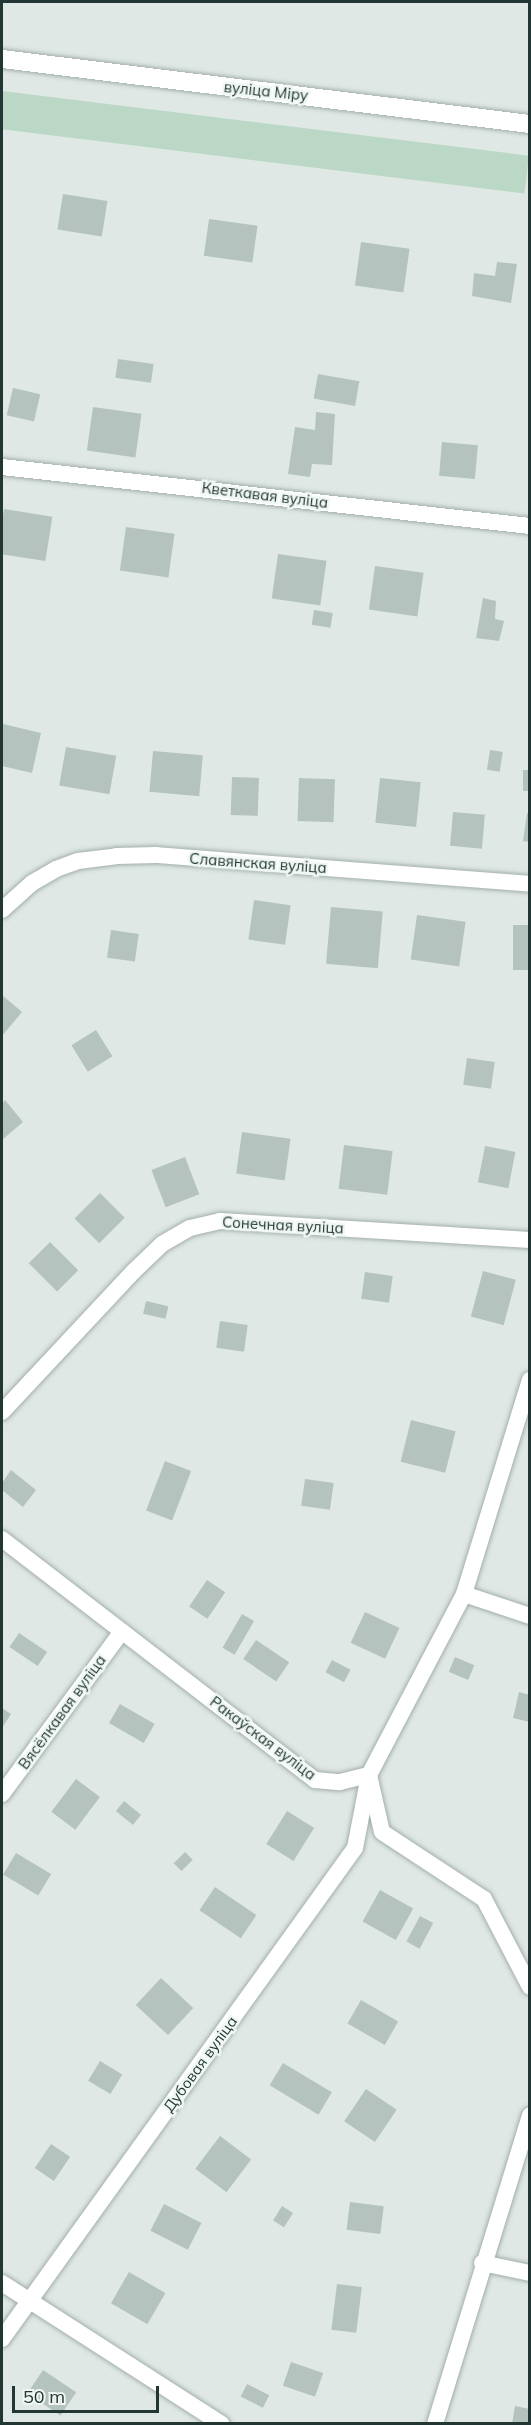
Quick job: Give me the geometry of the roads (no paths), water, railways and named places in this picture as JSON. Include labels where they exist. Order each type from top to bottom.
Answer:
[{"type":"street","name":"вуліца Міру","points":[[2,59],[530,124]]},
{"type":"street","name":"Кветкавая вуліца","points":[[2,467],[530,526]]},
{"type":"street","name":"Славянская вуліца","points":[[2,910],[32,883],[56,869],[78,861],[116,856],[156,855],[530,884]]},
{"type":"street","name":"Сонечная вуліца","points":[[2,1412],[155,1251],[190,1228],[220,1221],[530,1240]]},
{"type":"street","name":"Дубовая вуліца","points":[[2,2339],[355,1848],[369,1775],[464,1594],[530,1380]]},
{"type":"street","name":"Ракаўская вуліца","points":[[2,1539],[315,1780],[340,1782],[369,1775]]},
{"type":"street","points":[[464,1594],[530,1616]]},
{"type":"street","name":"Вясёлкавая вуліца","points":[[2,1794],[122,1631]]},
{"type":"street","points":[[369,1775],[382,1832],[484,1899],[530,1987]]},
{"type":"street","points":[[435,2424],[482,2263],[530,2115]]},
{"type":"street","points":[[482,2263],[530,2274]]},
{"type":"street","points":[[2,2283],[29,2303],[222,2424]]}]
